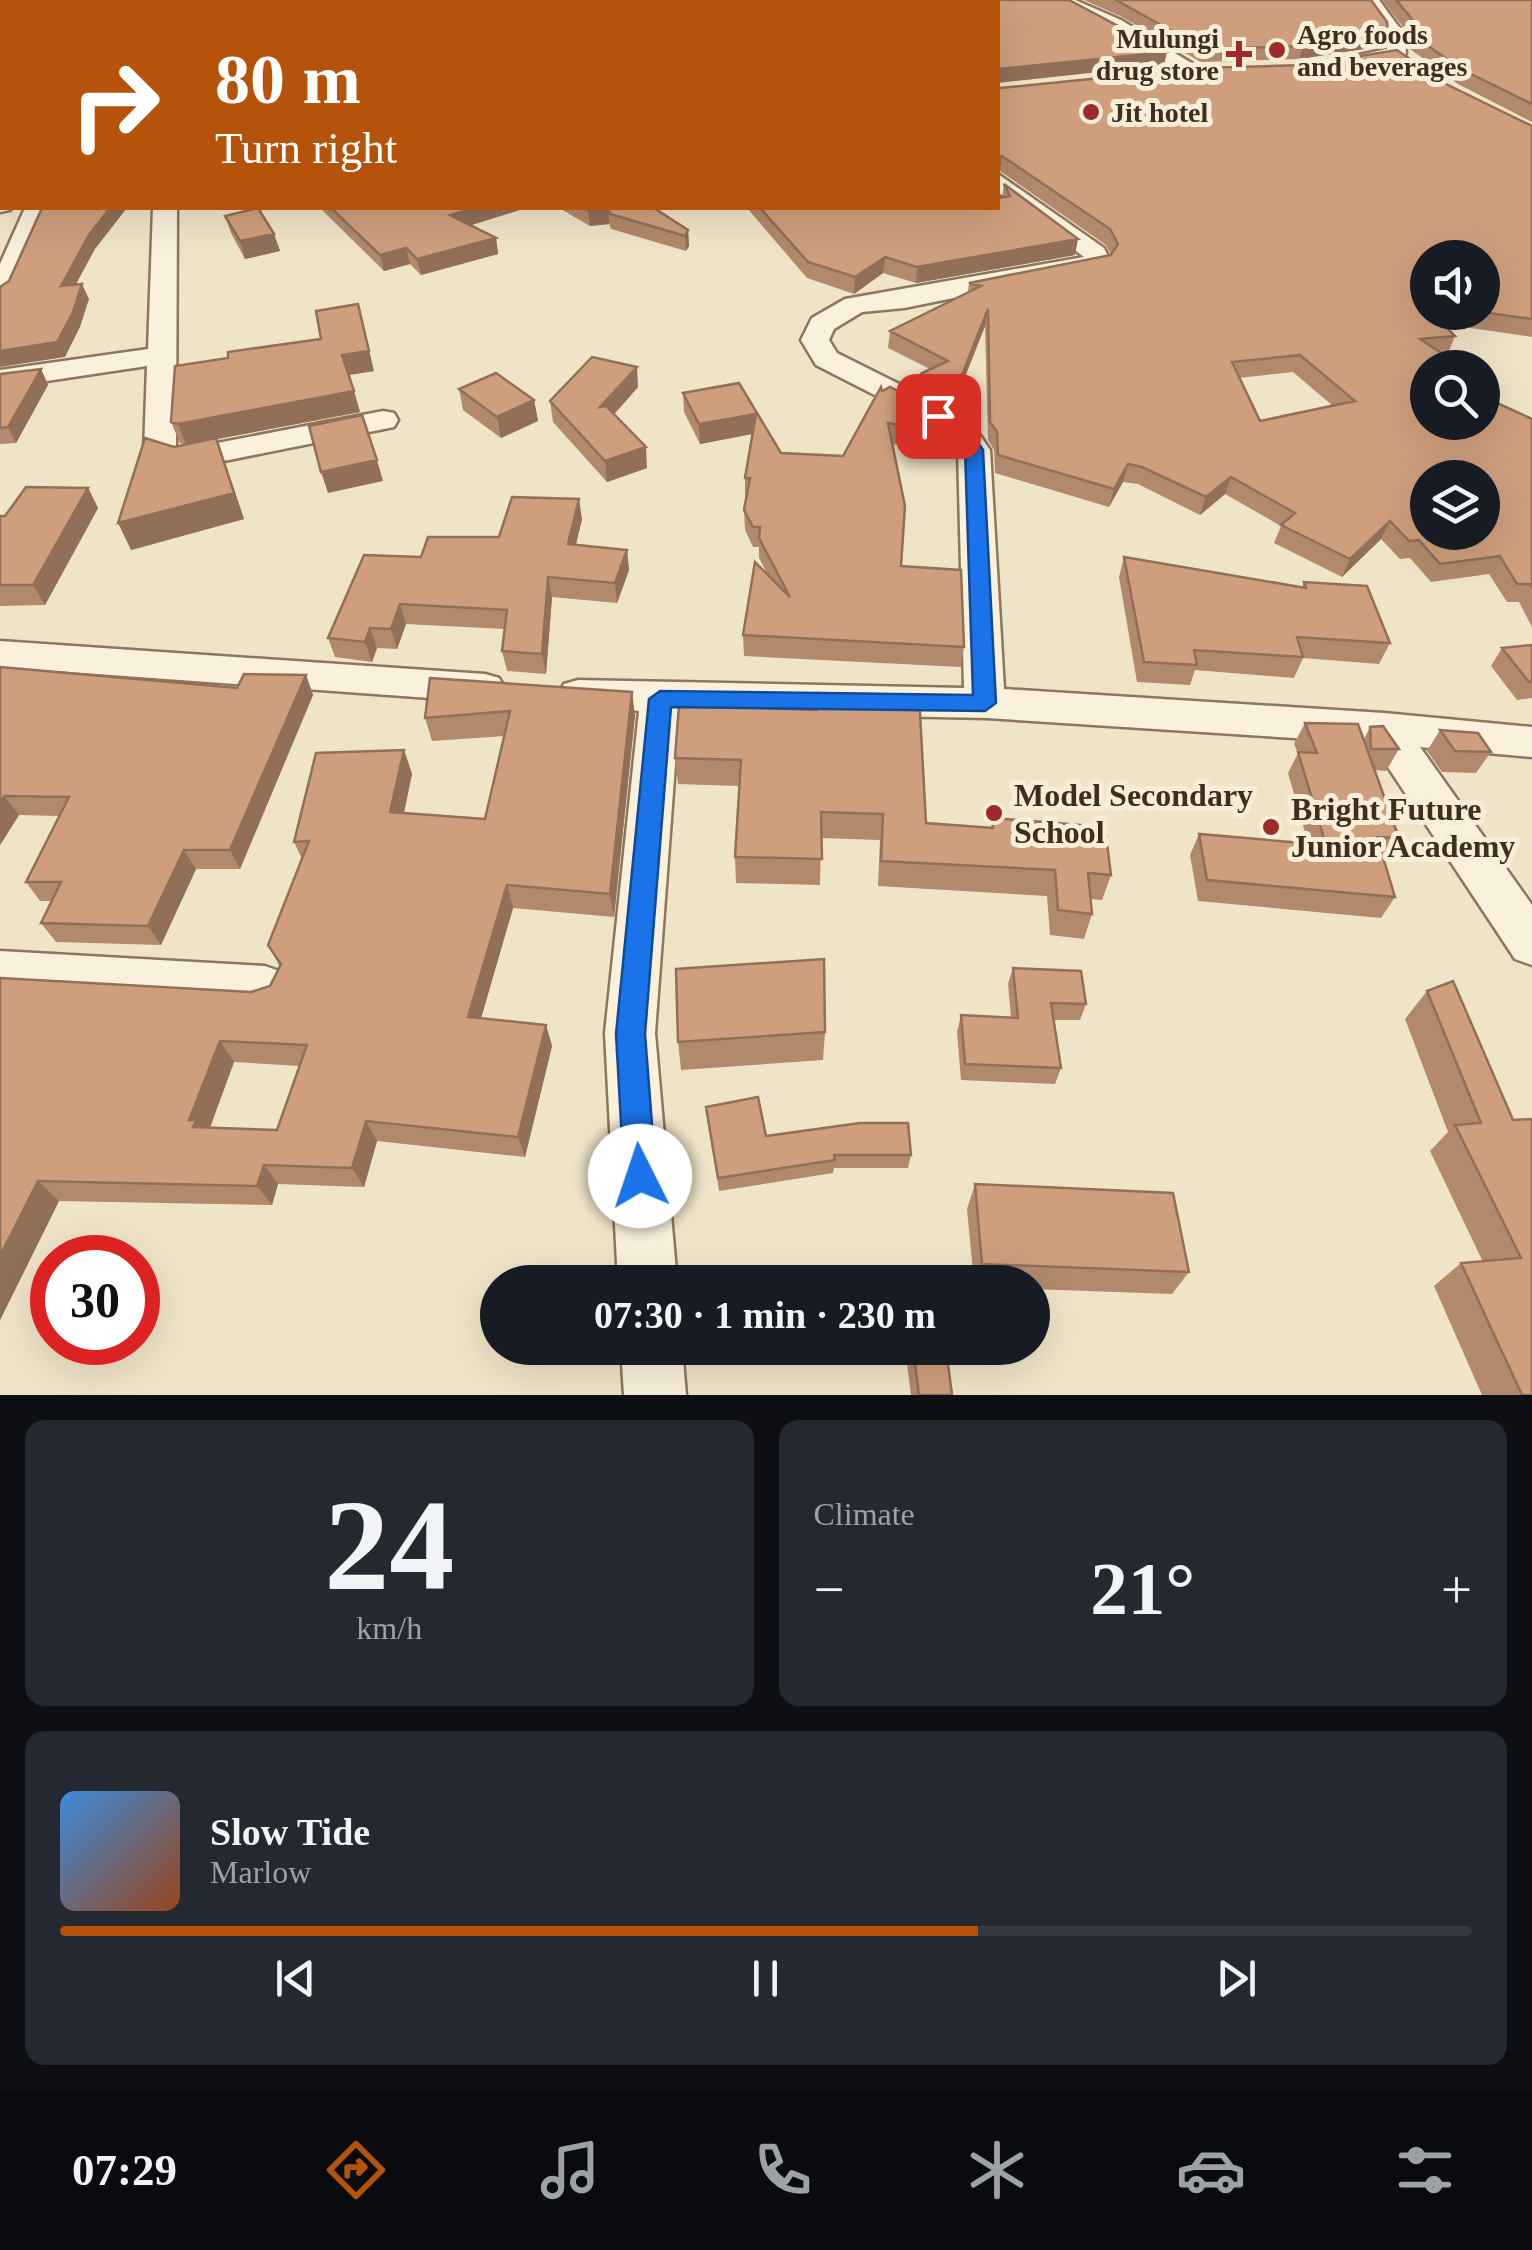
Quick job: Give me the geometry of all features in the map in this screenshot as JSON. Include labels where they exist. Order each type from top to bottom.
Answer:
[{"type":"street","points":[[1060,0],[1115,24],[1204,72],[1162,76]]},
{"type":"street","points":[[1370,0],[1395,34],[1403,58],[1335,70],[1374,80]]},
{"type":"street","points":[[985,703],[974,450],[958,426],[826,359],[815,340],[822,324],[856,305],[904,300],[1098,262],[1095,253],[1000,182]]},
{"type":"street","points":[[0,294],[37,210]]},
{"type":"street","points":[[165,210],[160,451],[169,457],[204,456],[383,420]]},
{"type":"street","points":[[0,379],[159,356]]},
{"type":"street","points":[[0,654],[660,699],[985,703],[1384,728],[1532,742]]},
{"type":"street","points":[[647,1265],[630,1034],[660,699]]},
{"type":"street","points":[[1384,728],[1532,944]]},
{"type":"street","points":[[0,973],[265,988]]},
{"type":"street","points":[[653,1365],[655,1395]]},
{"type":"building","points":[[1000,0],[1069,0],[1167,52],[1000,69]]},
{"type":"building","points":[[1116,0],[1371,0],[1387,22],[1388,33],[1303,46],[1204,49]]},
{"type":"building","points":[[1396,0],[1532,0],[1532,104],[1463,70],[1414,36],[1412,19]]},
{"type":"building","points":[[1397,50],[1446,84],[1532,126],[1532,319],[1500,315],[1500,240],[1410,240],[1410,330],[1449,330],[1455,336],[1420,339],[1437,350],[1410,350],[1410,440],[1500,440],[1500,404],[1532,419],[1532,588],[1530,584],[1517,584],[1500,556],[1440,564],[1428,550],[1500,550],[1500,460],[1410,460],[1410,541],[1390,521],[1350,559],[1281,525],[1295,513],[1231,477],[1206,497],[1128,464],[1114,489],[998,455],[997,432],[990,422],[988,309],[956,390],[922,373],[948,361],[890,331],[981,286],[969,283],[1111,255],[1118,244],[1110,229],[1000,156],[1000,88],[1200,68],[1304,65]],"holes":[[[1300,355],[1355,401],[1260,421],[1232,362]]]},
{"type":"building","points":[[1004,184],[1078,239],[917,267],[885,257],[855,277],[808,262],[762,210],[1000,210],[1000,198],[1010,196]]},
{"type":"building","points":[[41,210],[108,210],[89,235],[61,286],[82,284],[57,342],[0,351],[0,287],[9,281]]},
{"type":"building","points":[[259,210],[274,234],[240,241],[225,216]]},
{"type":"building","points":[[333,210],[468,210],[450,215],[496,238],[417,259],[406,248],[380,255]]},
{"type":"building","points":[[608,210],[657,210],[688,230],[685,236],[610,214]]},
{"type":"building","points":[[358,304],[369,351],[342,355],[354,391],[178,424],[171,422],[175,366],[228,358],[228,352],[321,339],[316,311]]},
{"type":"building","points":[[592,357],[637,367],[600,407],[606,406],[646,447],[605,461],[550,401]]},
{"type":"building","points":[[41,369],[8,427],[0,428],[0,374]]},
{"type":"building","points":[[496,373],[534,400],[497,417],[459,389]]},
{"type":"building","points":[[739,383],[781,453],[843,456],[881,387],[882,391],[890,387],[945,415],[938,432],[888,423],[905,506],[901,566],[961,570],[964,647],[743,635],[755,562],[790,597],[759,538],[760,527],[753,527],[744,510],[756,414],[699,424],[683,393]]},
{"type":"building","points":[[362,415],[377,460],[321,472],[309,426]]},
{"type":"building","points":[[145,438],[174,447],[216,438],[234,493],[118,523]]},
{"type":"building","points":[[26,487],[88,488],[33,585],[0,585],[0,516],[5,516]]},
{"type":"building","points":[[512,497],[579,499],[568,544],[627,550],[615,583],[548,577],[542,654],[502,651],[507,610],[400,604],[391,629],[370,628],[365,642],[328,638],[364,555],[421,557],[428,537],[499,537]]},
{"type":"building","points":[[1124,557],[1306,588],[1304,582],[1367,586],[1390,643],[1297,637],[1303,657],[1194,650],[1197,665],[1144,662]]},
{"type":"building","points":[[1532,645],[1532,681],[1529,682],[1502,648]]},
{"type":"building","points":[[0,667],[237,688],[244,674],[306,675],[230,850],[184,850],[148,926],[41,923],[61,882],[26,882],[69,797],[4,796],[0,803]]},
{"type":"building","points":[[430,678],[632,692],[610,894],[507,885],[468,1017],[546,1025],[518,1137],[366,1121],[352,1168],[264,1165],[257,1186],[38,1181],[0,1256],[0,978],[251,992],[270,986],[281,964],[268,945],[309,841],[294,842],[316,753],[404,750],[390,812],[485,819],[510,711],[425,718]],"holes":[[[220,1041],[307,1045],[277,1130],[193,1127],[196,1120],[189,1120]]]},
{"type":"building","points":[[817,693],[919,695],[926,823],[993,828],[993,818],[1105,827],[1111,875],[1088,873],[1092,914],[1058,910],[1055,870],[881,861],[883,814],[821,812],[822,859],[735,857],[741,760],[675,758],[679,705],[817,710]]},
{"type":"building","points":[[1305,723],[1358,724],[1399,838],[1377,837],[1395,897],[1207,880],[1199,834],[1326,845],[1298,752],[1317,753]]},
{"type":"building","points":[[1383,726],[1399,749],[1371,749],[1370,727]]},
{"type":"building","points":[[1440,730],[1478,733],[1491,752],[1455,751]]},
{"type":"building","points":[[824,959],[825,1032],[678,1042],[676,969]]},
{"type":"building","points":[[1013,968],[1081,971],[1086,1004],[1051,1003],[1061,1068],[965,1064],[961,1015],[1018,1018]]},
{"type":"building","points":[[1453,981],[1513,1120],[1532,1119],[1532,1395],[1522,1395],[1461,1263],[1521,1258],[1455,1125],[1481,1123],[1427,991]]},
{"type":"building","points":[[758,1097],[766,1136],[860,1123],[908,1123],[911,1155],[834,1155],[835,1160],[718,1178],[706,1107]]},
{"type":"building","points":[[975,1184],[1173,1193],[1189,1272],[1050,1265],[982,1264]]},
{"type":"building","points":[[915,1365],[948,1365],[952,1395],[919,1395]]},
{"type":"place","name":"Agro foods and beverages","points":[[1277,50]]},
{"type":"place","name":"Mulungi drug store","points":[[1239,54]]},
{"type":"place","name":"Jit hotel","points":[[1091,112]]},
{"type":"place","name":"Model Secondary School","points":[[994,813]]},
{"type":"place","name":"Bright Future Junior Academy","points":[[1271,827]]},
{"type":"route","points":[[640,1176],[630,1034],[660,699],[985,703],[974,450],[958,426],[938,416]]}]
